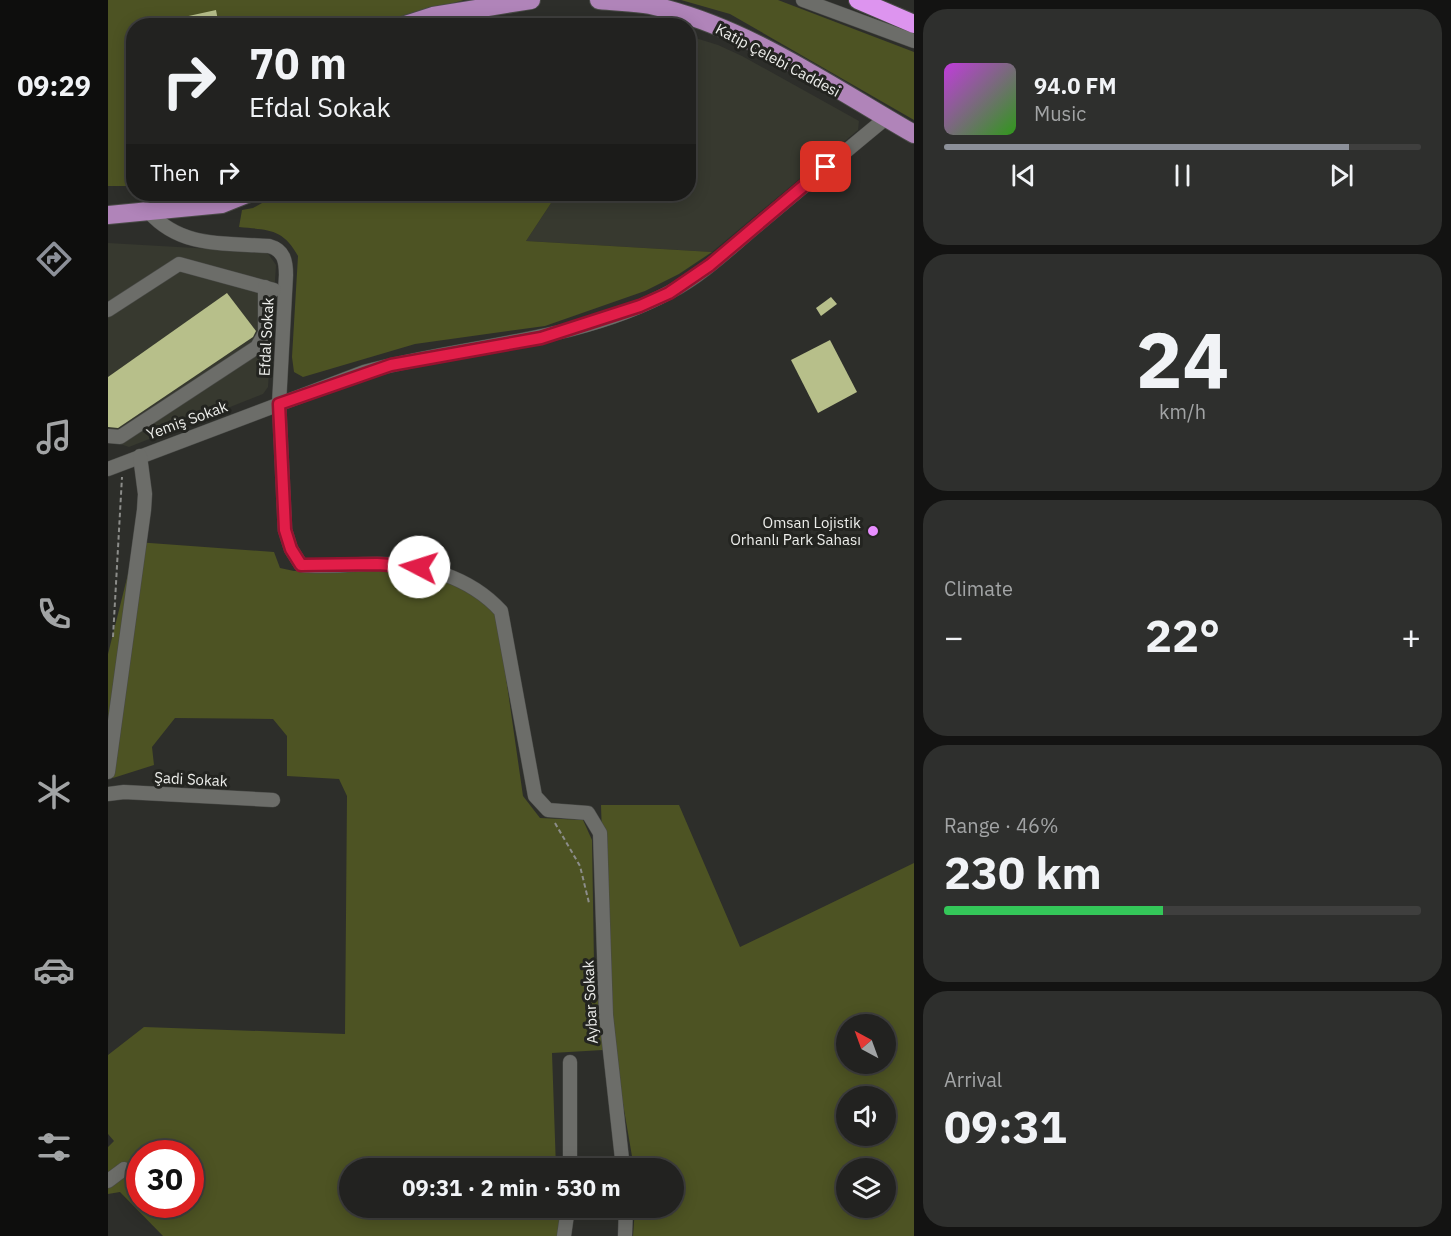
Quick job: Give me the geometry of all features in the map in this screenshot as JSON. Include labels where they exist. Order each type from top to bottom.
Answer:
[{"type":"highway","points":[[858,0],[914,24]]},
{"type":"main road","points":[[427,18],[531,0]]},
{"type":"main road","name":"Katip Çelebi Caddesi","points":[[599,0],[648,5],[694,18]]},
{"type":"main road","name":"Katip Çelebi Caddesi","points":[[696,19],[728,31],[914,134]]},
{"type":"main road","points":[[108,214],[149,212],[222,204],[230,201]]},
{"type":"street","points":[[803,0],[914,41]]},
{"type":"street","name":"Yemiş Sokak","points":[[108,469],[279,404],[391,365],[560,333],[640,306],[669,293],[710,265],[886,118]]},
{"type":"street","name":"Efdal Sokak","points":[[149,212],[167,229],[188,239],[278,248],[286,264],[279,404],[285,530],[291,549],[301,565],[399,565],[431,569],[459,581],[490,599],[501,611],[535,796],[548,810]]},
{"type":"street","points":[[108,310],[179,264],[285,293]]},
{"type":"street","points":[[108,436],[120,437],[257,347],[265,333],[265,287]]},
{"type":"street","points":[[108,772],[144,510],[145,494],[140,456]]},
{"type":"street","name":"Şadi Sokak","points":[[108,794],[124,792],[273,800]]},
{"type":"street","name":"Aybar Sokak","points":[[548,810],[588,813],[600,833],[606,1015],[622,1158]]},
{"type":"street","points":[[570,1062],[570,1158]]},
{"type":"street","points":[[108,1181],[124,1169]]},
{"type":"street","points":[[564,1236],[567,1218]]},
{"type":"street","points":[[625,1236],[626,1218]]},
{"type":"path","points":[[113,637],[123,463]]},
{"type":"path","points":[[548,810],[580,866],[590,908]]},
{"type":"shaded area","points":[[696,38],[742,56],[859,121],[858,130],[712,252],[526,241],[552,201],[696,201]]},
{"type":"shaded area","points":[[108,243],[267,252],[276,265],[268,387],[263,394],[129,447],[108,440]]},
{"type":"green space","points":[[108,0],[464,0],[400,18],[126,18],[126,186],[108,186]]},
{"type":"green space","points":[[681,0],[778,0],[914,52],[914,120],[730,14]]},
{"type":"green space","points":[[266,201],[552,201],[526,241],[712,252],[679,274],[645,291],[545,326],[415,344],[303,377],[294,372],[292,357],[298,256],[287,240],[274,232],[239,227],[242,210],[253,208]]},
{"type":"green space","points":[[136,542],[274,552],[280,568],[294,571],[403,571],[429,576],[454,584],[477,596],[497,615],[523,796],[540,818],[583,820],[592,840],[594,964],[603,1050],[552,1053],[556,1158],[339,1158],[339,1218],[561,1218],[558,1236],[163,1236],[145,1218],[204,1218],[204,1140],[126,1140],[126,1198],[120,1192],[108,1194],[108,1147],[114,1141],[108,1134],[108,1055],[144,1027],[345,1034],[347,796],[339,779],[287,776],[287,736],[273,719],[175,718],[152,747],[154,765],[113,778],[108,766],[108,654]]},
{"type":"green space","points":[[601,805],[679,805],[740,947],[914,863],[914,1236],[633,1236],[634,1218],[684,1218],[684,1158],[632,1158],[608,1016]]},
{"type":"building","points":[[216,10],[218,18],[184,18]]},
{"type":"building","points":[[227,293],[256,331],[253,337],[118,428],[108,427],[108,377]]},
{"type":"building","points":[[831,297],[837,304],[821,316],[816,308]]},
{"type":"building","points":[[830,340],[857,392],[818,413],[791,360]]},
{"type":"place","name":"Omsan Lojistik Orhanlı Park Sahası","points":[[873,531]]},
{"type":"route","points":[[419,567],[377,564],[301,565],[295,558],[285,530],[279,404],[364,372],[420,359],[541,338],[640,306],[684,285],[826,167]]}]
